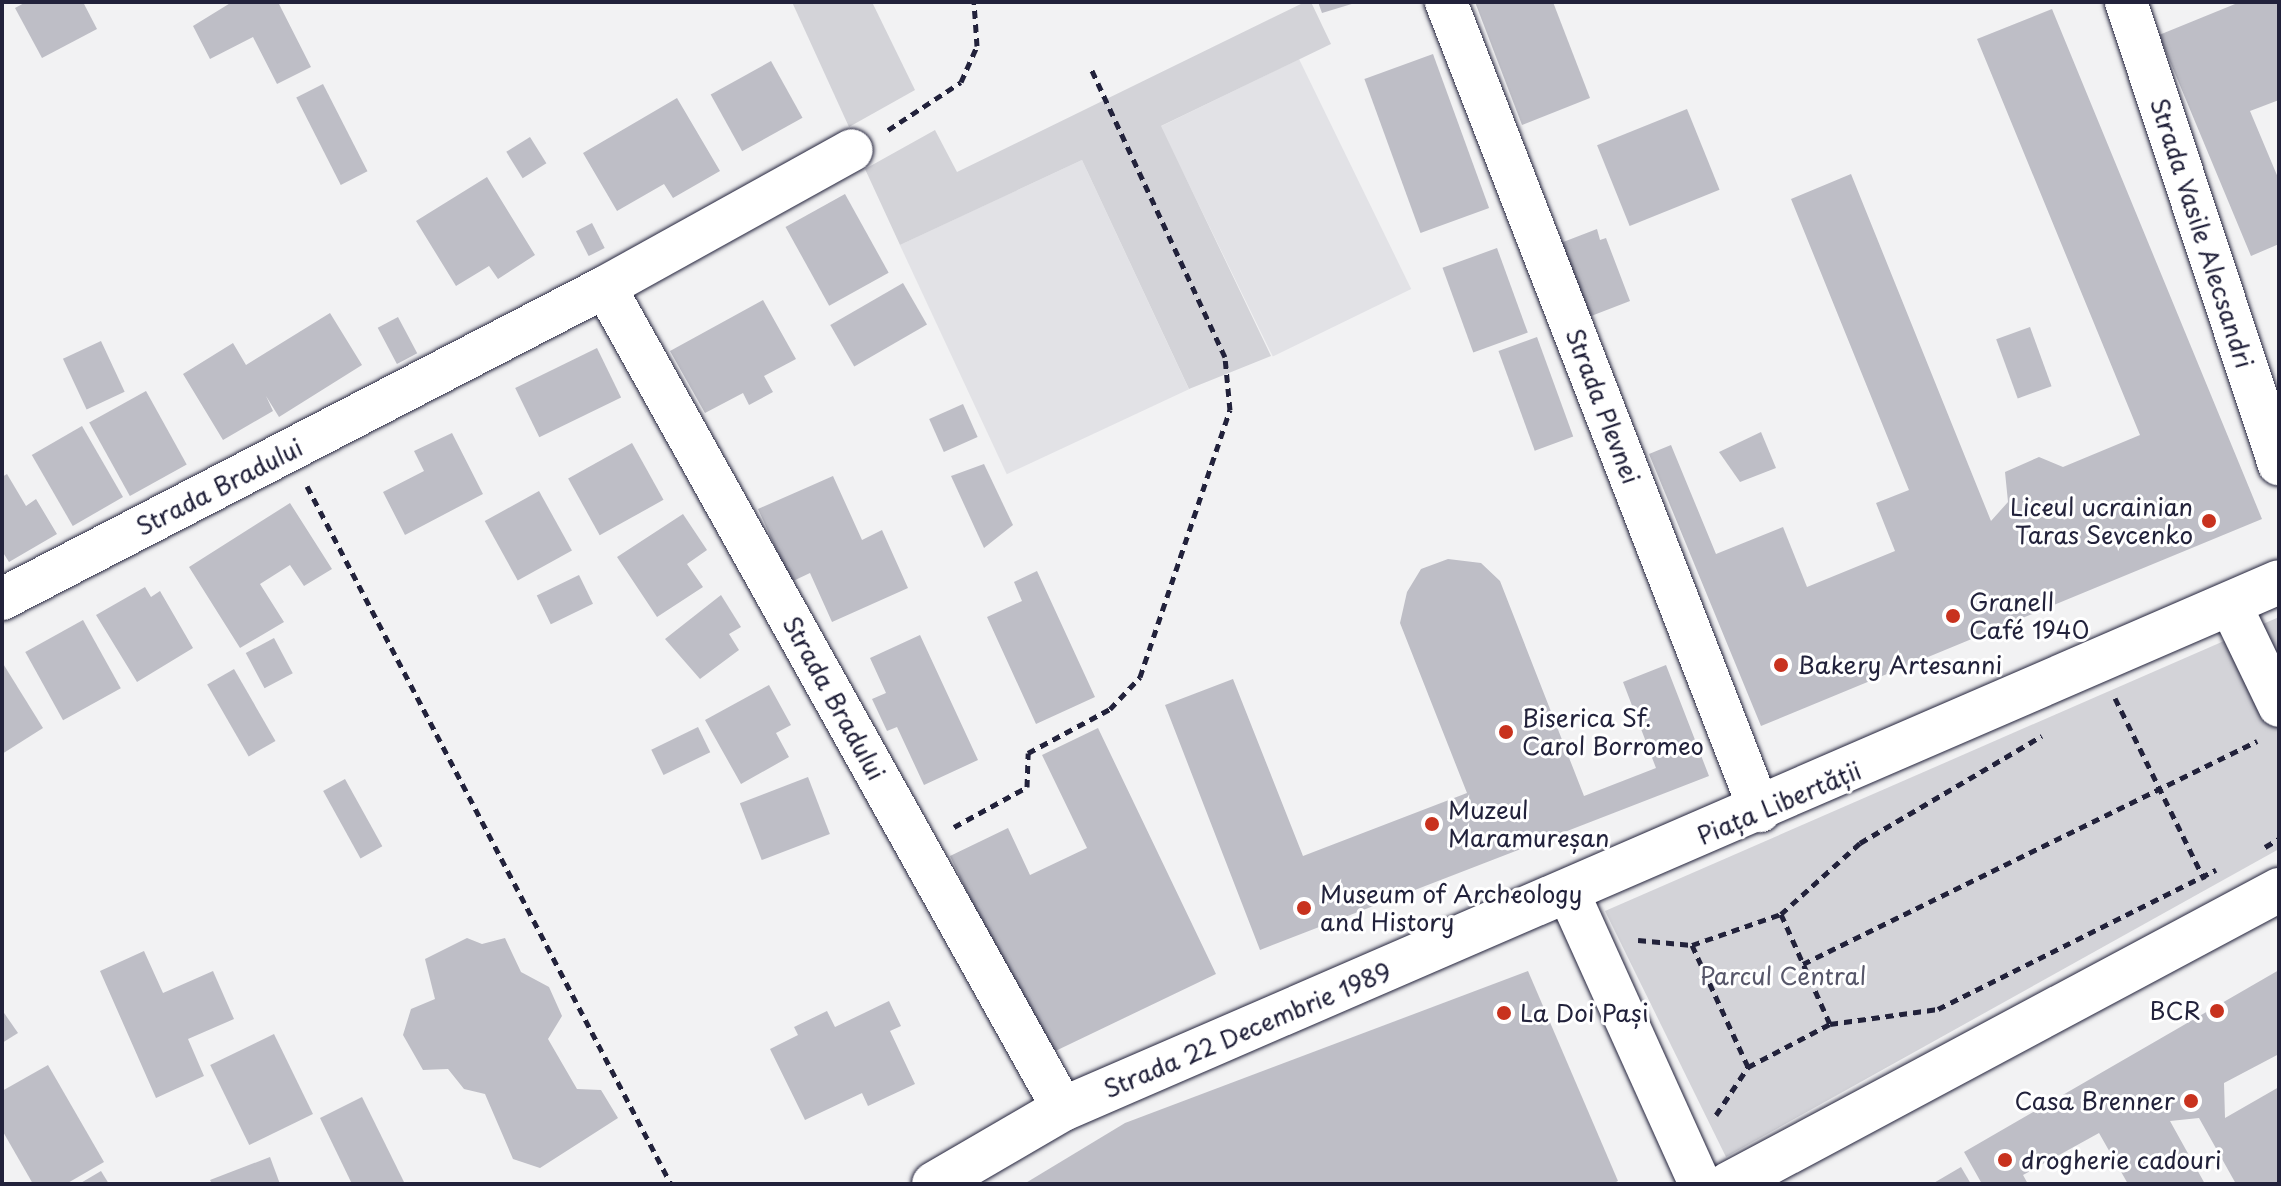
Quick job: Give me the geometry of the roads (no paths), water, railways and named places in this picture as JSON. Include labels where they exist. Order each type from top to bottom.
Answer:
[{"type":"main road","name":"Piața Libertății","points":[[1569,894],[2279,582]]},
{"type":"main road","points":[[1729,1184],[2279,890]]},
{"type":"main road","name":"Strada 22 Decembrie 1989","points":[[934,1184],[1063,1109],[1569,894]]},
{"type":"street","name":"Strada Plevnei","points":[[1446,2],[1760,811]]},
{"type":"street","name":"Strada Vasile Alecsandri","points":[[2126,2],[2279,464]]},
{"type":"street","name":"Strada Bradului","points":[[2,599],[605,287],[852,150]]},
{"type":"street","name":"Strada Bradului","points":[[605,287],[1063,1109]]},
{"type":"street","points":[[2230,604],[2272,722]]},
{"type":"street","points":[[1569,894],[1693,1171]]},
{"type":"place","name":"Liceul ucrainian Taras Sevcenko","points":[[2209,521]]},
{"type":"place","name":"Granell Café 1940","points":[[1953,616]]},
{"type":"place","name":"Bakery Artesanni","points":[[1781,665]]},
{"type":"place","name":"Biserica Sf. Carol Borromeo","points":[[1506,732]]},
{"type":"place","name":"Muzeul Maramureșan","points":[[1432,824]]},
{"type":"place","name":"Museum of Archeology and History","points":[[1304,908]]},
{"type":"place","name":"BCR","points":[[2217,1011]]},
{"type":"place","name":"La Doi Pași","points":[[1504,1013]]},
{"type":"place","name":"Casa Brenner","points":[[2191,1101]]},
{"type":"place","name":"drogherie cadouri","points":[[2005,1160]]},
{"type":"park label","name":"Parcul Central","points":[[1783,976]]}]
